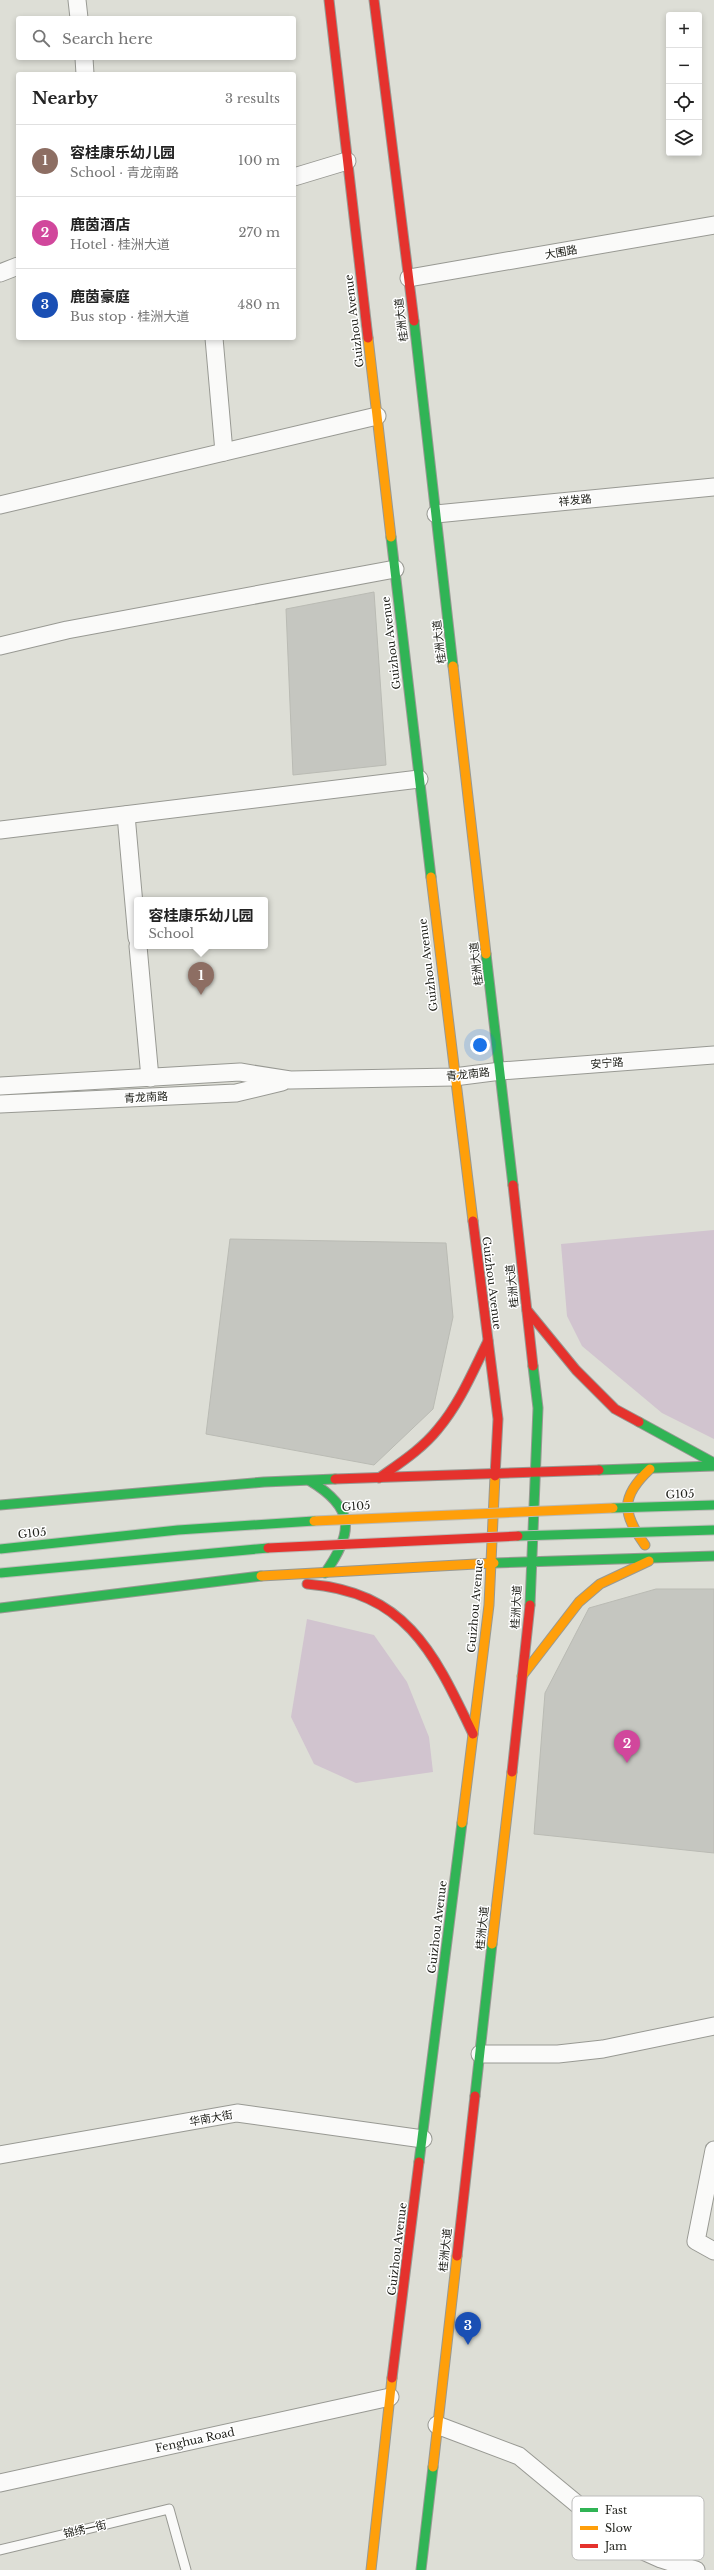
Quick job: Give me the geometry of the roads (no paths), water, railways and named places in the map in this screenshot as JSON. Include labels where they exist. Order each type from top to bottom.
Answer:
[{"type":"main road","name":"Guizhou Avenue","points":[[328,0],[454,1077],[498,1419],[489,1605],[390,2397],[371,2570]]},
{"type":"main road","name":"桂洲大道","points":[[374,0],[409,278],[501,1071],[538,1408],[530,1562],[530,1612],[421,2570]]},
{"type":"main road","points":[[527,1310],[576,1370],[615,1409],[714,1465]]},
{"type":"main road","points":[[378,1478],[413,1454],[438,1429],[460,1396],[488,1341]]},
{"type":"main road","points":[[0,1505],[310,1481],[650,1469],[714,1465]]},
{"type":"main road","points":[[650,1469],[637,1479],[632,1487],[628,1495],[626,1514],[632,1527],[646,1546],[665,1557]]},
{"type":"main road","points":[[310,1481],[325,1488],[339,1501],[347,1517],[347,1532],[340,1554],[325,1572]]},
{"type":"main road","name":"G105","points":[[0,1549],[164,1531],[407,1515],[714,1504]]},
{"type":"main road","points":[[0,1573],[254,1549],[513,1536],[714,1530]]},
{"type":"main road","points":[[0,1608],[248,1577],[492,1563],[714,1556]]},
{"type":"main road","points":[[522,1676],[579,1602],[600,1584],[656,1557]]},
{"type":"main road","points":[[248,1577],[347,1589],[387,1606],[426,1646],[453,1693],[473,1734]]},
{"type":"street","points":[[78,0],[79,16]]},
{"type":"street","points":[[84,60],[85,72]]},
{"type":"street","points":[[296,176],[347,161]]},
{"type":"street","name":"大围路","points":[[409,278],[714,225]]},
{"type":"street","points":[[0,273],[16,267]]},
{"type":"street","points":[[214,340],[224,452]]},
{"type":"street","points":[[0,505],[377,416]]},
{"type":"street","name":"祥发路","points":[[436,514],[714,487]]},
{"type":"street","points":[[0,646],[67,630],[395,569]]},
{"type":"street","points":[[0,830],[419,779]]},
{"type":"street","points":[[126,815],[134,904]]},
{"type":"street","points":[[138,949],[150,1078]]},
{"type":"street","name":"安宁路","points":[[501,1071],[714,1055]]},
{"type":"street","name":"青龙南路","points":[[0,1086],[240,1072],[290,1080],[454,1077],[501,1071]]},
{"type":"street","name":"青龙南路","points":[[0,1104],[236,1093],[290,1080]]},
{"type":"street","points":[[480,2054],[558,2054],[595,2050],[714,2026]]},
{"type":"street","name":"华南大街","points":[[0,2155],[237,2113],[422,2139]]},
{"type":"street","points":[[714,2150],[696,2241],[714,2251]]},
{"type":"street","name":"Fenghua Road","points":[[0,2483],[390,2397]]},
{"type":"street","points":[[437,2425],[519,2456],[572,2500]]},
{"type":"street","points":[[661,2560],[696,2570]]},
{"type":"lane","name":"锦绣一街","points":[[0,2550],[170,2509],[186,2570]]},
{"type":"place","name":"容桂康乐幼儿园","points":[[201,995]]},
{"type":"place","name":"鹿茵酒店","points":[[627,1763]]},
{"type":"place","name":"鹿茵豪庭","points":[[468,2345]]}]
